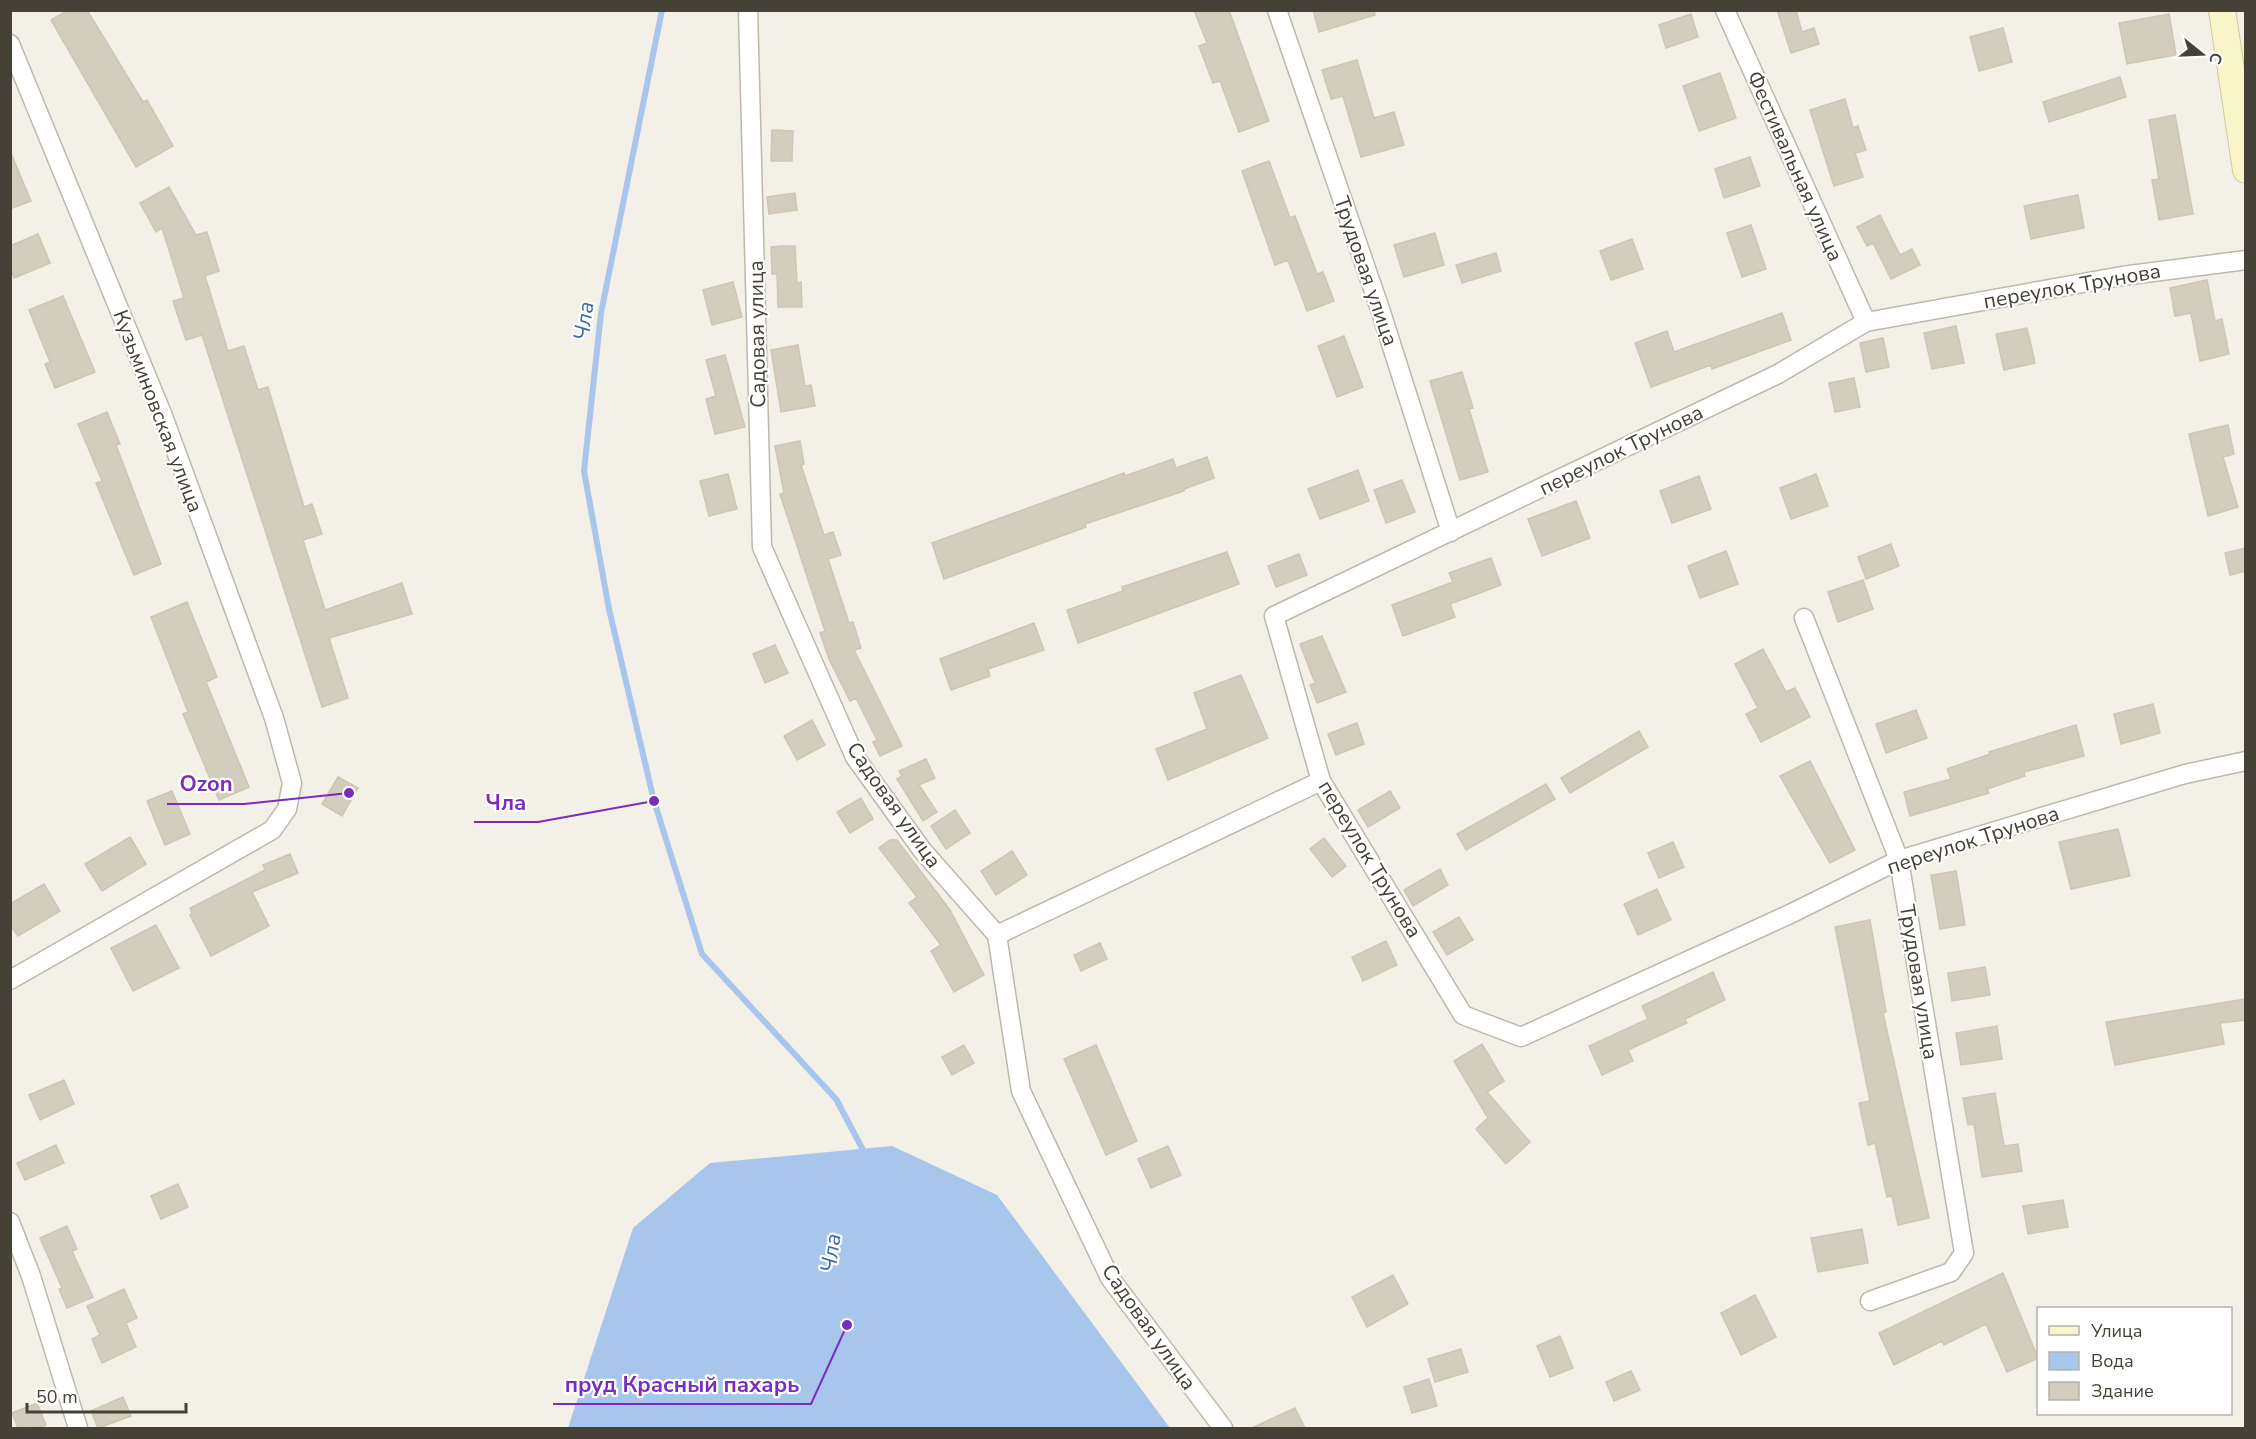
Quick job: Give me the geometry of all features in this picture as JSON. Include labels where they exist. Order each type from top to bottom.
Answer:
[{"type":"street","name":"Садовая улица","points":[[748,10],[762,547],[855,757],[922,850],[997,935],[1021,1091],[1110,1278],[1222,1428]]},
{"type":"street","name":"Трудовая улица","points":[[1278,10],[1380,309],[1451,532]]},
{"type":"street","name":"Фестивальная улица","points":[[1725,10],[1866,322]]},
{"type":"street","points":[[2222,10],[2246,170]]},
{"type":"street","name":"Кузьминовская улица","points":[[10,44],[163,416],[274,718],[292,783],[286,809],[272,830],[10,980]]},
{"type":"street","name":"переулок Трунова","points":[[2246,260],[2122,276],[1866,322],[1778,374],[1274,616],[1321,781],[1463,1015],[1521,1037],[1788,915],[1899,860],[2185,774],[2246,761]]},
{"type":"street","name":"Трудовая улица","points":[[1804,618],[1899,860],[1964,1253],[1951,1272],[1870,1301]]},
{"type":"street","points":[[997,935],[1321,781]]},
{"type":"street","points":[[10,1222],[31,1276],[78,1428]]},
{"type":"water","points":[[892,1146],[997,1195],[1170,1428],[568,1428],[633,1228],[710,1163]]},
{"type":"building","points":[[68,10],[87,10],[143,102],[147,100],[173,146],[136,167],[51,20]]},
{"type":"building","points":[[1194,10],[1229,10],[1269,121],[1239,132],[1220,81],[1213,83],[1199,46],[1207,43]]},
{"type":"building","points":[[1313,10],[1374,10],[1375,15],[1319,32]]},
{"type":"building","points":[[1777,10],[1796,10],[1802,32],[1814,28],[1819,44],[1791,53]]},
{"type":"building","points":[[1691,14],[1698,37],[1666,48],[1659,25]]},
{"type":"building","points":[[2169,14],[2176,55],[2127,64],[2119,23]]},
{"type":"building","points":[[2003,28],[2012,62],[1979,71],[1970,37]]},
{"type":"building","points":[[1357,60],[1374,118],[1394,112],[1404,145],[1361,157],[1343,96],[1331,99],[1322,70]]},
{"type":"building","points":[[1720,73],[1736,118],[1699,131],[1683,86]]},
{"type":"building","points":[[2120,77],[2126,97],[2049,122],[2043,102]]},
{"type":"building","points":[[1845,99],[1853,128],[1858,126],[1866,150],[1855,153],[1863,177],[1834,186],[1810,110]]},
{"type":"building","points":[[2175,115],[2193,214],[2159,220],[2152,180],[2159,179],[2149,120]]},
{"type":"building","points":[[772,130],[793,131],[792,161],[771,161]]},
{"type":"building","points":[[10,151],[31,201],[10,209]]},
{"type":"building","points":[[1750,157],[1760,186],[1724,198],[1715,169]]},
{"type":"building","points":[[1269,161],[1290,218],[1295,216],[1317,274],[1323,272],[1334,301],[1307,311],[1288,260],[1275,265],[1242,171]]},
{"type":"building","points":[[169,187],[196,235],[207,232],[219,271],[205,276],[228,351],[244,346],[258,390],[268,387],[304,507],[312,504],[322,534],[303,540],[325,610],[402,583],[412,614],[329,638],[348,698],[322,707],[202,335],[186,340],[173,301],[184,298],[162,228],[156,232],[140,203]]},
{"type":"building","points":[[795,193],[797,210],[769,214],[767,197]]},
{"type":"building","points":[[2078,195],[2084,228],[2031,239],[2024,206]]},
{"type":"building","points":[[1880,215],[1900,255],[1912,249],[1920,265],[1891,279],[1873,243],[1867,246],[1857,227]]},
{"type":"building","points":[[1751,225],[1766,269],[1742,277],[1727,233]]},
{"type":"building","points":[[1435,233],[1444,265],[1404,277],[1394,245]]},
{"type":"building","points":[[38,234],[50,263],[14,278],[10,268],[10,246]]},
{"type":"building","points":[[1632,239],[1643,269],[1611,280],[1600,251]]},
{"type":"building","points":[[795,246],[797,283],[801,282],[802,307],[778,307],[777,274],[772,274],[771,247]]},
{"type":"building","points":[[1496,253],[1501,271],[1462,283],[1456,265]]},
{"type":"building","points":[[2207,280],[2215,321],[2222,319],[2229,354],[2200,361],[2191,313],[2175,316],[2170,288]]},
{"type":"building","points":[[733,282],[742,317],[712,325],[703,290]]},
{"type":"building","points":[[63,296],[95,372],[55,388],[45,364],[50,362],[29,310]]},
{"type":"building","points":[[1782,313],[1791,340],[1712,369],[1711,365],[1651,387],[1635,343],[1667,331],[1674,352]]},
{"type":"building","points":[[1956,326],[1964,363],[1932,369],[1924,333]]},
{"type":"building","points":[[2027,328],[2035,363],[2004,370],[1996,334]]},
{"type":"building","points":[[1344,336],[1363,387],[1337,397],[1318,346]]},
{"type":"building","points":[[1883,338],[1889,367],[1866,372],[1860,343]]},
{"type":"building","points":[[798,345],[805,386],[811,385],[815,406],[781,412],[771,350]]},
{"type":"building","points":[[725,355],[745,427],[715,434],[706,399],[716,396],[706,360]]},
{"type":"building","points":[[1462,372],[1473,408],[1469,409],[1488,472],[1460,480],[1430,381]]},
{"type":"building","points":[[1854,378],[1860,407],[1835,412],[1829,383]]},
{"type":"building","points":[[107,412],[120,444],[116,445],[161,564],[134,575],[96,483],[102,481],[78,424]]},
{"type":"building","points":[[2228,425],[2234,454],[2223,457],[2238,507],[2208,516],[2189,434]]},
{"type":"building","points":[[800,441],[804,464],[801,465],[824,535],[833,532],[841,555],[828,559],[849,623],[853,622],[861,648],[854,650],[902,746],[880,756],[873,742],[877,740],[856,698],[850,701],[829,659],[820,633],[825,631],[780,494],[784,493],[775,446]]},
{"type":"building","points":[[1207,457],[1214,478],[1184,489],[1184,491],[1085,524],[1086,527],[944,579],[932,543],[1124,473],[1125,476],[1173,459],[1176,468]]},
{"type":"building","points":[[1358,470],[1369,501],[1320,519],[1308,489]]},
{"type":"building","points":[[728,474],[737,509],[709,516],[700,481]]},
{"type":"building","points":[[1816,474],[1828,506],[1791,519],[1780,488]]},
{"type":"building","points":[[1699,476],[1711,509],[1672,523],[1660,491]]},
{"type":"building","points":[[1402,480],[1415,512],[1386,523],[1374,490]]},
{"type":"building","points":[[1576,501],[1590,538],[1542,556],[1528,519]]},
{"type":"building","points":[[1891,544],[1899,566],[1866,579],[1858,557]]},
{"type":"building","points":[[2246,548],[2246,571],[2230,575],[2225,553]]},
{"type":"building","points":[[1726,551],[1738,584],[1700,598],[1688,566]]},
{"type":"building","points":[[1227,552],[1239,584],[1078,643],[1067,610],[1123,591],[1122,587]]},
{"type":"building","points":[[1299,554],[1307,575],[1276,587],[1268,566]]},
{"type":"building","points":[[1491,558],[1501,585],[1450,604],[1455,617],[1403,636],[1392,605],[1453,582],[1449,573]]},
{"type":"building","points":[[1863,580],[1873,609],[1838,622],[1828,592]]},
{"type":"building","points":[[187,602],[217,677],[206,682],[249,787],[219,800],[183,714],[188,712],[151,617]]},
{"type":"building","points":[[1034,623],[1044,650],[988,669],[990,676],[951,690],[940,659]]},
{"type":"building","points":[[1322,636],[1346,692],[1317,703],[1310,685],[1315,683],[1300,644]]},
{"type":"building","points":[[775,645],[788,673],[765,683],[753,654]]},
{"type":"building","points":[[1763,649],[1786,692],[1795,688],[1810,717],[1761,742],[1746,714],[1758,708],[1735,664]]},
{"type":"building","points":[[1241,675],[1268,738],[1168,780],[1156,749],[1207,729],[1194,693]]},
{"type":"building","points":[[2153,704],[2160,733],[2121,744],[2114,714]]},
{"type":"building","points":[[1916,710],[1927,738],[1886,753],[1876,724]]},
{"type":"building","points":[[812,720],[825,745],[797,760],[784,736]]},
{"type":"building","points":[[1357,723],[1364,744],[1336,755],[1328,734]]},
{"type":"building","points":[[2076,725],[2084,756],[2024,772],[2025,776],[1987,789],[1989,793],[1910,816],[1904,792],[1951,779],[1947,769],[1990,754],[1989,752]]},
{"type":"building","points":[[1639,731],[1648,747],[1570,793],[1561,778]]},
{"type":"building","points":[[926,759],[935,778],[919,785],[937,812],[923,821],[897,779],[902,776],[899,771]]},
{"type":"building","points":[[1810,761],[1855,850],[1830,863],[1780,776]]},
{"type":"building","points":[[338,777],[358,788],[342,816],[322,804]]},
{"type":"building","points":[[1546,784],[1555,799],[1466,850],[1457,834]]},
{"type":"building","points":[[172,791],[190,834],[165,845],[147,801]]},
{"type":"building","points":[[1390,791],[1400,808],[1368,827],[1358,810]]},
{"type":"building","points":[[861,798],[873,819],[850,833],[837,812]]},
{"type":"building","points":[[955,810],[970,833],[946,849],[931,826]]},
{"type":"building","points":[[2118,829],[2130,876],[2071,889],[2059,842]]},
{"type":"building","points":[[130,837],[146,864],[102,891],[85,864]]},
{"type":"building","points":[[1324,838],[1346,866],[1332,877],[1310,849]]},
{"type":"building","points":[[890,840],[897,840],[950,910],[984,975],[954,992],[931,951],[941,945],[909,903],[917,897],[879,848]]},
{"type":"building","points":[[1673,842],[1684,867],[1659,878],[1648,853]]},
{"type":"building","points":[[1012,851],[1027,875],[996,895],[981,871]]},
{"type":"building","points":[[290,854],[298,873],[252,892],[269,926],[211,956],[190,915],[192,913],[190,908],[265,870],[263,865]]},
{"type":"building","points":[[1440,869],[1448,885],[1413,906],[1404,890]]},
{"type":"building","points":[[1956,871],[1965,925],[1940,929],[1931,875]]},
{"type":"building","points":[[44,884],[60,911],[18,936],[10,925],[10,904]]},
{"type":"building","points":[[1657,889],[1671,920],[1638,935],[1624,904]]},
{"type":"building","points":[[1459,917],[1473,940],[1447,955],[1433,932]]},
{"type":"building","points":[[1870,920],[1886,1012],[1883,1013],[1929,1218],[1898,1225],[1892,1196],[1887,1197],[1875,1143],[1868,1145],[1859,1103],[1870,1101],[1835,927]]},
{"type":"building","points":[[156,925],[179,968],[133,991],[111,948]]},
{"type":"building","points":[[1386,941],[1397,965],[1363,981],[1352,957]]},
{"type":"building","points":[[1100,943],[1107,959],[1081,971],[1074,955]]},
{"type":"building","points":[[1985,967],[1990,995],[1952,1001],[1948,973]]},
{"type":"building","points":[[1713,972],[1725,1000],[1685,1019],[1687,1023],[1628,1050],[1633,1061],[1602,1075],[1589,1046],[1648,1019],[1642,1006]]},
{"type":"building","points":[[2246,999],[2246,1020],[2220,1023],[2224,1044],[2115,1065],[2106,1022]]},
{"type":"building","points":[[1997,1026],[2002,1059],[1961,1065],[1956,1033]]},
{"type":"building","points":[[1482,1044],[1504,1081],[1487,1092],[1530,1142],[1506,1164],[1476,1129],[1488,1118],[1454,1061]]},
{"type":"building","points":[[964,1045],[974,1063],[952,1075],[942,1057]]},
{"type":"building","points":[[1096,1045],[1137,1141],[1106,1155],[1064,1059]]},
{"type":"building","points":[[64,1080],[74,1104],[40,1120],[29,1095]]},
{"type":"building","points":[[1995,1093],[2004,1146],[2018,1144],[2022,1171],[1982,1177],[1974,1124],[1968,1125],[1963,1098]]},
{"type":"building","points":[[56,1145],[64,1163],[25,1180],[17,1163]]},
{"type":"building","points":[[1168,1146],[1181,1175],[1151,1188],[1138,1159]]},
{"type":"building","points":[[178,1184],[188,1207],[161,1219],[151,1196]]},
{"type":"building","points":[[2063,1200],[2068,1227],[2028,1234],[2023,1206]]},
{"type":"building","points":[[67,1226],[77,1249],[72,1251],[93,1297],[67,1308],[59,1289],[62,1288],[40,1238]]},
{"type":"building","points":[[1862,1229],[1868,1263],[1818,1272],[1811,1238]]},
{"type":"building","points":[[2003,1273],[2037,1358],[2007,1372],[1986,1324],[1944,1345],[1942,1341],[1894,1365],[1879,1333]]},
{"type":"building","points":[[1393,1275],[1408,1304],[1367,1327],[1352,1297]]},
{"type":"building","points":[[124,1289],[137,1318],[126,1323],[136,1347],[102,1363],[92,1339],[100,1335],[87,1306]]},
{"type":"building","points":[[1755,1295],[1776,1337],[1741,1355],[1721,1313]]},
{"type":"building","points":[[1560,1336],[1573,1368],[1550,1377],[1537,1346]]},
{"type":"building","points":[[1461,1349],[1468,1372],[1435,1382],[1428,1359]]},
{"type":"building","points":[[1631,1371],[1640,1390],[1614,1401],[1606,1382]]},
{"type":"building","points":[[1429,1379],[1437,1406],[1412,1413],[1404,1387]]},
{"type":"building","points":[[123,1397],[131,1416],[98,1428],[91,1411]]},
{"type":"building","points":[[37,1403],[46,1425],[37,1428],[18,1428],[12,1413]]},
{"type":"building","points":[[1295,1408],[1305,1428],[1252,1428]]},
{"type":"waterway","name":"Чла","points":[[662,10],[601,313],[584,471],[609,609],[654,801],[702,954],[836,1099],[863,1150],[862,1156]]},
{"type":"place","name":"Ozon","points":[[349,793]]},
{"type":"place","name":"Чла","points":[[654,801]]},
{"type":"place","name":"пруд Красный пахарь","points":[[847,1325]]}]
